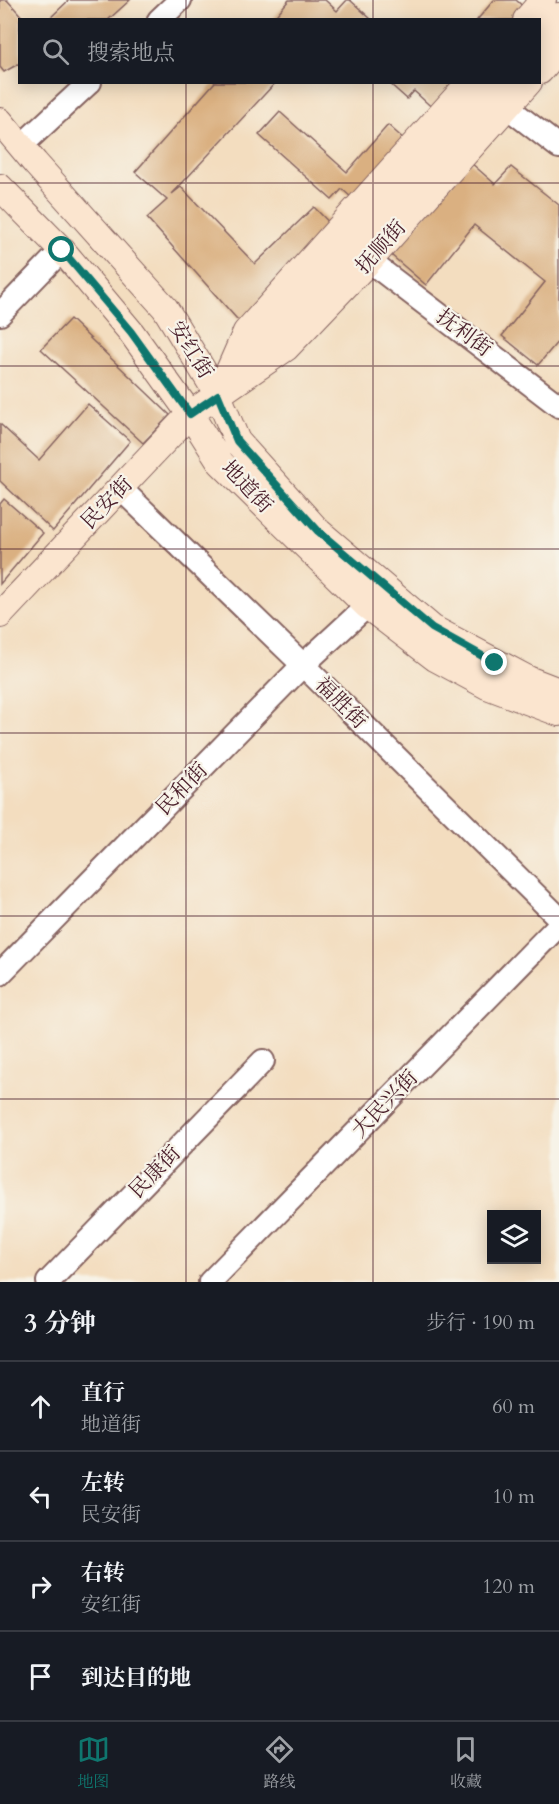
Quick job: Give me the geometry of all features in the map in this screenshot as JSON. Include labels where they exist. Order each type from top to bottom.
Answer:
[{"type":"main road","points":[[528,18],[543,0]]},
{"type":"main road","points":[[541,37],[559,16]]},
{"type":"main road","points":[[541,70],[559,49]]},
{"type":"main road","name":"抚顺街","points":[[218,395],[246,332],[468,84]]},
{"type":"main road","name":"抚顺街","points":[[218,395],[497,84]]},
{"type":"main road","name":"抚顺街","points":[[218,395],[286,348],[369,261],[527,84]]},
{"type":"main road","name":"安红街","points":[[0,121],[165,308],[218,395],[237,441],[318,531],[432,628],[520,675],[559,691]]},
{"type":"main road","name":"地道街","points":[[0,187],[62,250],[131,332],[190,414],[221,463],[367,606],[435,658],[487,686],[559,713]]},
{"type":"main road","name":"民安街","points":[[0,615],[190,414],[218,395]]},
{"type":"street","points":[[161,18],[180,0]]},
{"type":"street","points":[[21,146],[88,84]]},
{"type":"street","points":[[507,107],[559,147]]},
{"type":"street","points":[[0,315],[62,250]]},
{"type":"street","name":"抚利街","points":[[369,261],[559,406]]},
{"type":"street","name":"福胜街","points":[[121,489],[559,918]]},
{"type":"street","name":"民和街","points":[[0,974],[303,666],[367,606]]},
{"type":"street","name":"大民兴街","points":[[210,1282],[559,925]]},
{"type":"street","name":"民康街","points":[[48,1282],[263,1061]]},
{"type":"building","points":[[0,0],[7,0],[23,18],[18,18],[18,64],[4,72],[0,67]]},
{"type":"building","points":[[69,0],[130,0],[110,18],[50,18]]},
{"type":"building","points":[[289,0],[325,0],[337,11],[347,0],[350,0],[370,18],[274,18]]},
{"type":"building","points":[[494,0],[516,0],[530,13],[526,18],[479,18]]},
{"type":"building","points":[[213,84],[274,84],[172,194],[181,187],[255,264],[314,207],[347,241],[264,321],[237,319],[147,218],[167,200],[135,172]]},
{"type":"building","points":[[390,84],[465,84],[439,114],[414,91],[407,99]]},
{"type":"building","points":[[280,112],[347,172],[388,125],[415,149],[363,208],[342,189],[332,200],[259,135]]},
{"type":"building","points":[[470,162],[495,184],[511,167],[559,205],[559,340],[538,365],[502,336],[545,282],[474,225],[426,285],[391,255]]},
{"type":"building","points":[[70,319],[170,415],[143,443],[41,349]]},
{"type":"building","points":[[88,404],[130,441],[53,531],[0,481],[0,424],[39,460]]},
{"type":"building","points":[[4,499],[43,533],[0,584],[0,504]]},
{"type":"route","points":[[62,250],[131,332],[190,414],[218,395],[237,441],[318,531],[432,628],[495,663]]}]
